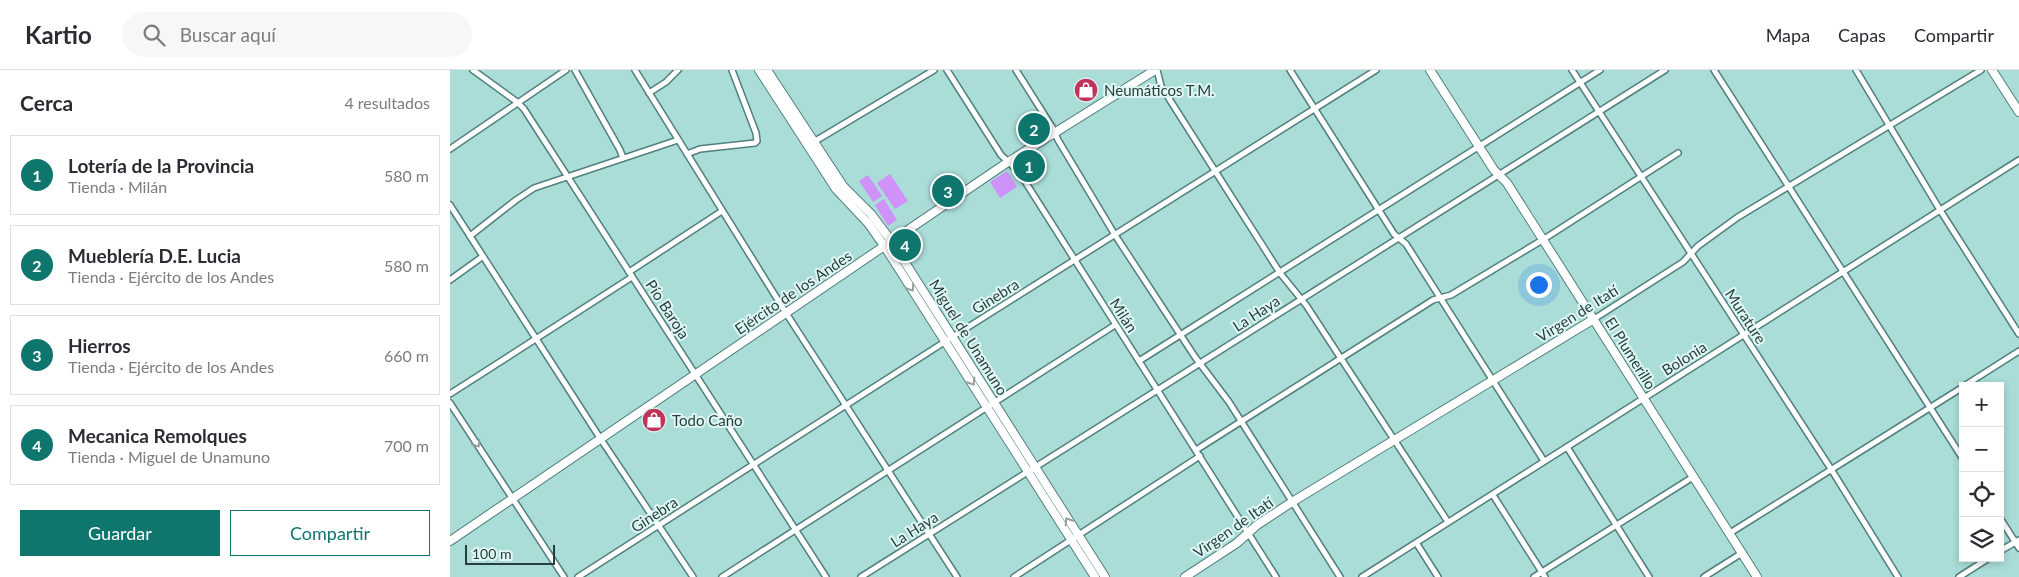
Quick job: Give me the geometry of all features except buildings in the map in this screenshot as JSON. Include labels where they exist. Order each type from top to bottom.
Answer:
[{"type":"street","name":"Pío Baroja","points":[[473,70],[524,109],[826,577]]},
{"type":"street","points":[[450,149],[566,70]]},
{"type":"street","points":[[575,70],[623,158]]},
{"type":"street","points":[[635,70],[786,313],[957,577]]},
{"type":"street","points":[[649,93],[666,82],[678,70]]},
{"type":"street","points":[[687,154],[700,149],[755,143],[757,141],[756,133],[732,70]]},
{"type":"street","name":"Miguel de Unamuno","points":[[759,70],[843,186],[871,214],[892,242],[1074,538],[1095,577]]},
{"type":"street","name":"Miguel de Unamuno","points":[[768,70],[836,189],[868,223],[950,339]]},
{"type":"street","points":[[811,144],[934,70]]},
{"type":"street","name":"Milán","points":[[947,70],[1001,155],[1019,172],[1276,577]]},
{"type":"street","points":[[1016,70],[1116,235],[1181,335],[1242,422],[1340,577]]},
{"type":"street","points":[[1156,70],[1161,86],[1280,272],[1341,359],[1448,522]]},
{"type":"street","name":"Ejército de los Andes","points":[[450,541],[1008,162],[1156,70]]},
{"type":"street","points":[[1290,70],[1394,234],[1406,244],[1544,461]]},
{"type":"street","name":"Ginebra","points":[[578,577],[1074,260],[1376,70]]},
{"type":"street","name":"El Plumerillo","points":[[1430,70],[1494,170],[1508,183],[1757,577]]},
{"type":"street","name":"Murature","points":[[1572,70],[1831,469],[1898,577]]},
{"type":"street","points":[[1139,361],[1600,70]]},
{"type":"street","name":"La Haya","points":[[861,577],[1665,70]]},
{"type":"street","points":[[1714,70],[1959,453]]},
{"type":"street","points":[[1856,70],[1888,126],[2019,334]]},
{"type":"street","name":"Virgen de Itatí","points":[[1185,577],[1237,543],[1257,525],[1292,502],[1493,381],[1683,262],[1698,246],[1738,217],[1981,70]]},
{"type":"street","points":[[1992,70],[2019,112]]},
{"type":"street","points":[[470,236],[529,191],[568,176],[678,140]]},
{"type":"street","points":[[1196,450],[1433,300],[1451,294],[1544,239],[1678,153]]},
{"type":"street","name":"Bolonia","points":[[1362,577],[1417,544],[1448,522],[2019,160]]},
{"type":"street","points":[[450,205],[600,438],[693,577]]},
{"type":"street","points":[[450,394],[630,275],[722,211]]},
{"type":"street","points":[[450,280],[482,257]]},
{"type":"street","points":[[722,577],[1115,325]]},
{"type":"street","points":[[1970,382],[2019,351]]},
{"type":"street","points":[[1730,533],[1959,389]]},
{"type":"street","points":[[450,403],[564,577]]},
{"type":"street","points":[[1567,447],[1650,577]]},
{"type":"street","points":[[1014,577],[1200,456]]},
{"type":"street","points":[[1534,577],[1543,574],[1693,477]]},
{"type":"street","points":[[1493,495],[1543,574]]},
{"type":"street","points":[[2004,523],[2017,541],[2019,548]]},
{"type":"street","name":"Miguel de Unamuno","points":[[1074,538],[1104,577]]},
{"type":"street","points":[[2004,549],[2017,541]]},
{"type":"street","points":[[1417,544],[1438,577]]},
{"type":"street","points":[[1704,577],[1742,553]]},
{"type":"street","points":[[1959,577],[1983,562]]},
{"type":"shaded area","points":[[1007,171],[1017,187],[1000,198],[990,182]]},
{"type":"shaded area","points":[[890,174],[908,201],[895,209],[877,183]]},
{"type":"shaded area","points":[[868,175],[882,196],[873,202],[859,181]]},
{"type":"shaded area","points":[[884,199],[897,220],[888,226],[875,205]]},
{"type":"place","name":"Neumáticos T.M.","points":[[1086,90]]},
{"type":"place","name":"Mueblería D.E. Lucia","points":[[1034,129]]},
{"type":"place","name":"Lotería de la Provincia","points":[[1029,166]]},
{"type":"place","name":"Hierros","points":[[948,191]]},
{"type":"place","name":"Mecanica Remolques","points":[[905,245]]},
{"type":"place","name":"Todo Caño","points":[[654,420]]}]
